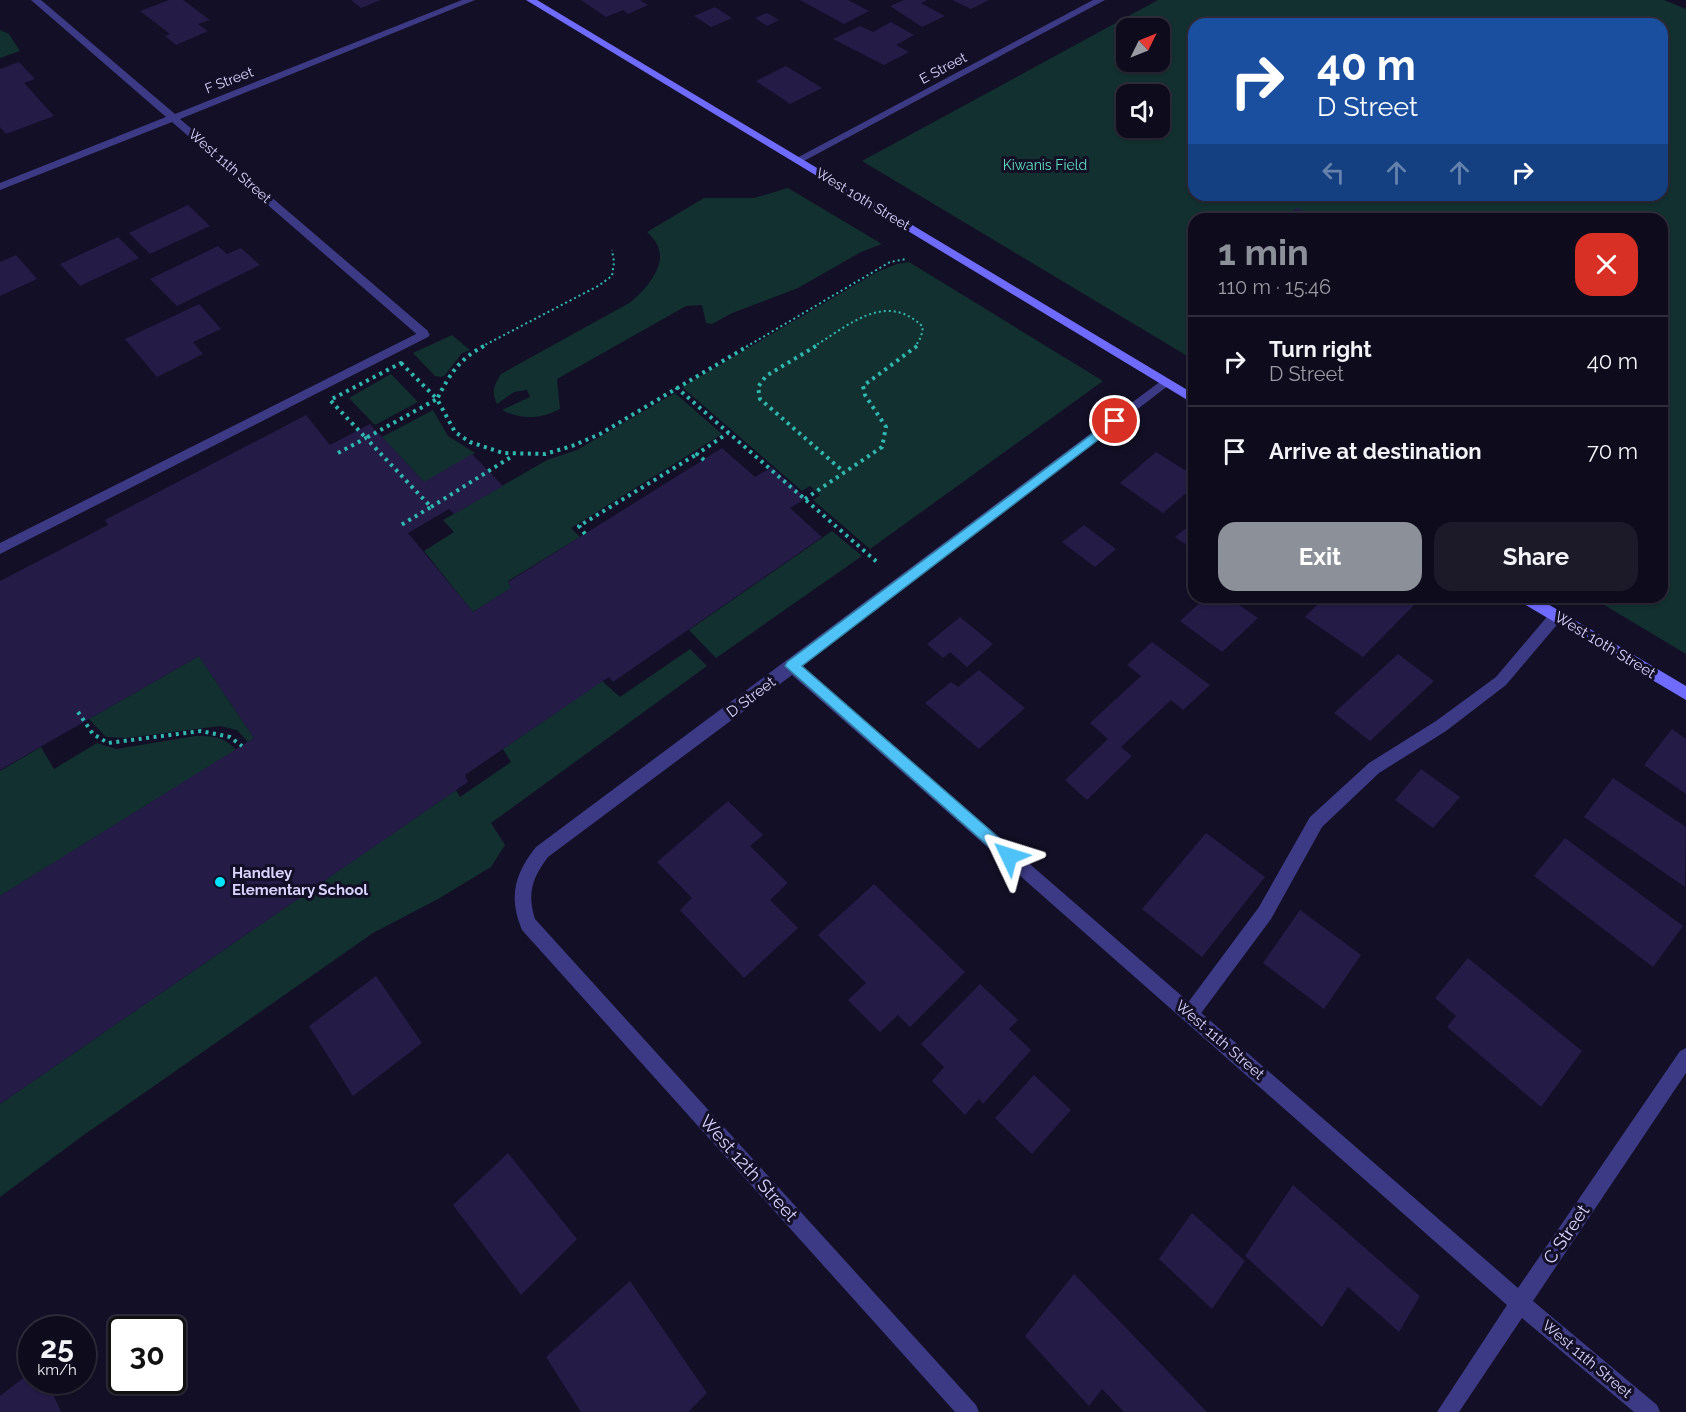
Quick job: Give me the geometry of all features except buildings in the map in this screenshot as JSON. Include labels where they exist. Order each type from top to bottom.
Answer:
[{"type":"street","name":"West 11th Street","points":[[0,549],[424,334],[36,0]]},
{"type":"street","name":"F Street","points":[[0,187],[470,0]]},
{"type":"street","name":"West 10th Street","points":[[531,0],[1188,395]]},
{"type":"street","name":"E Street","points":[[798,160],[1100,0]]},
{"type":"street","name":"D Street","points":[[528,924],[521,902],[522,882],[542,852],[792,666],[1165,382]]},
{"type":"street","name":"West 10th Street","points":[[1534,603],[1686,694]]},
{"type":"street","points":[[1190,1014],[1265,913],[1316,822],[1374,768],[1441,726],[1501,681],[1556,616]]},
{"type":"street","name":"West 11th Street","points":[[792,666],[1520,1303],[1650,1412]]},
{"type":"street","name":"West 12th Street","points":[[528,924],[969,1412]]},
{"type":"street","name":"C Street","points":[[1447,1412],[1686,1057]]},
{"type":"path","points":[[338,453],[437,399],[447,380],[466,356],[598,286],[612,276],[615,262],[612,250]]},
{"type":"path","points":[[431,507],[330,400],[400,363],[437,399],[443,414],[455,432],[476,446],[512,456],[543,455],[571,447],[600,434],[890,262],[911,258]]},
{"type":"path","points":[[805,499],[882,447],[888,434],[883,417],[864,398],[863,386],[871,377],[916,348],[923,338],[922,327],[909,315],[888,309],[869,313],[766,376],[758,387],[760,399],[844,472]]},
{"type":"path","points":[[676,387],[882,567]]},
{"type":"path","points":[[585,534],[579,526],[729,433]]},
{"type":"path","points":[[697,454],[704,460]]},
{"type":"path","points":[[401,525],[512,456]]},
{"type":"path","points":[[78,712],[89,731],[106,742],[135,741],[203,731],[223,733],[242,746]]},
{"type":"green space","name":"Kiwanis Field","points":[[1158,0],[1664,0],[1686,9],[1686,654],[1601,603],[1668,603],[1668,213],[1188,213],[1188,356],[862,161],[1116,23],[1116,72],[1170,72],[1170,18],[1125,18]]},
{"type":"green space","points":[[0,30],[9,34],[20,51],[0,58]]},
{"type":"green space","points":[[788,188],[882,244],[861,252],[798,288],[732,313],[712,324],[706,323],[702,305],[686,306],[557,379],[560,409],[553,412],[524,417],[502,410],[530,397],[527,390],[514,392],[497,404],[494,389],[501,374],[631,302],[653,278],[660,260],[659,250],[647,232],[704,198],[754,198]]},
{"type":"green space","points":[[909,262],[1103,381],[870,549],[813,500],[820,495],[810,486],[802,491],[682,387],[877,272]]},
{"type":"green space","points":[[452,335],[470,350],[462,353],[445,375],[435,376],[413,353]]},
{"type":"green space","points":[[391,374],[418,402],[375,425],[349,398]]},
{"type":"green space","points":[[675,393],[722,434],[571,528],[580,537],[508,581],[511,588],[473,612],[424,551],[454,532],[443,520],[547,460],[577,450]]},
{"type":"green space","points":[[433,410],[448,436],[475,453],[426,484],[382,437]]},
{"type":"green space","points":[[832,531],[862,556],[716,658],[689,630]]},
{"type":"green space","points":[[690,649],[707,666],[491,823],[505,845],[491,867],[438,899],[373,933],[81,1137],[0,1197],[0,1104],[456,790],[460,797],[511,762],[503,749],[602,681],[620,697]]},
{"type":"green space","points":[[199,656],[254,738],[248,742],[237,730],[220,726],[126,738],[106,737],[89,719]]},
{"type":"green space","points":[[195,736],[217,738],[227,742],[236,750],[0,896],[0,771],[41,747],[54,769],[97,743],[116,749]]},
{"type":"place","name":"Handley Elementary School","points":[[220,882]]},
{"type":"route","points":[[1009,856],[792,666],[1115,421]]}]
